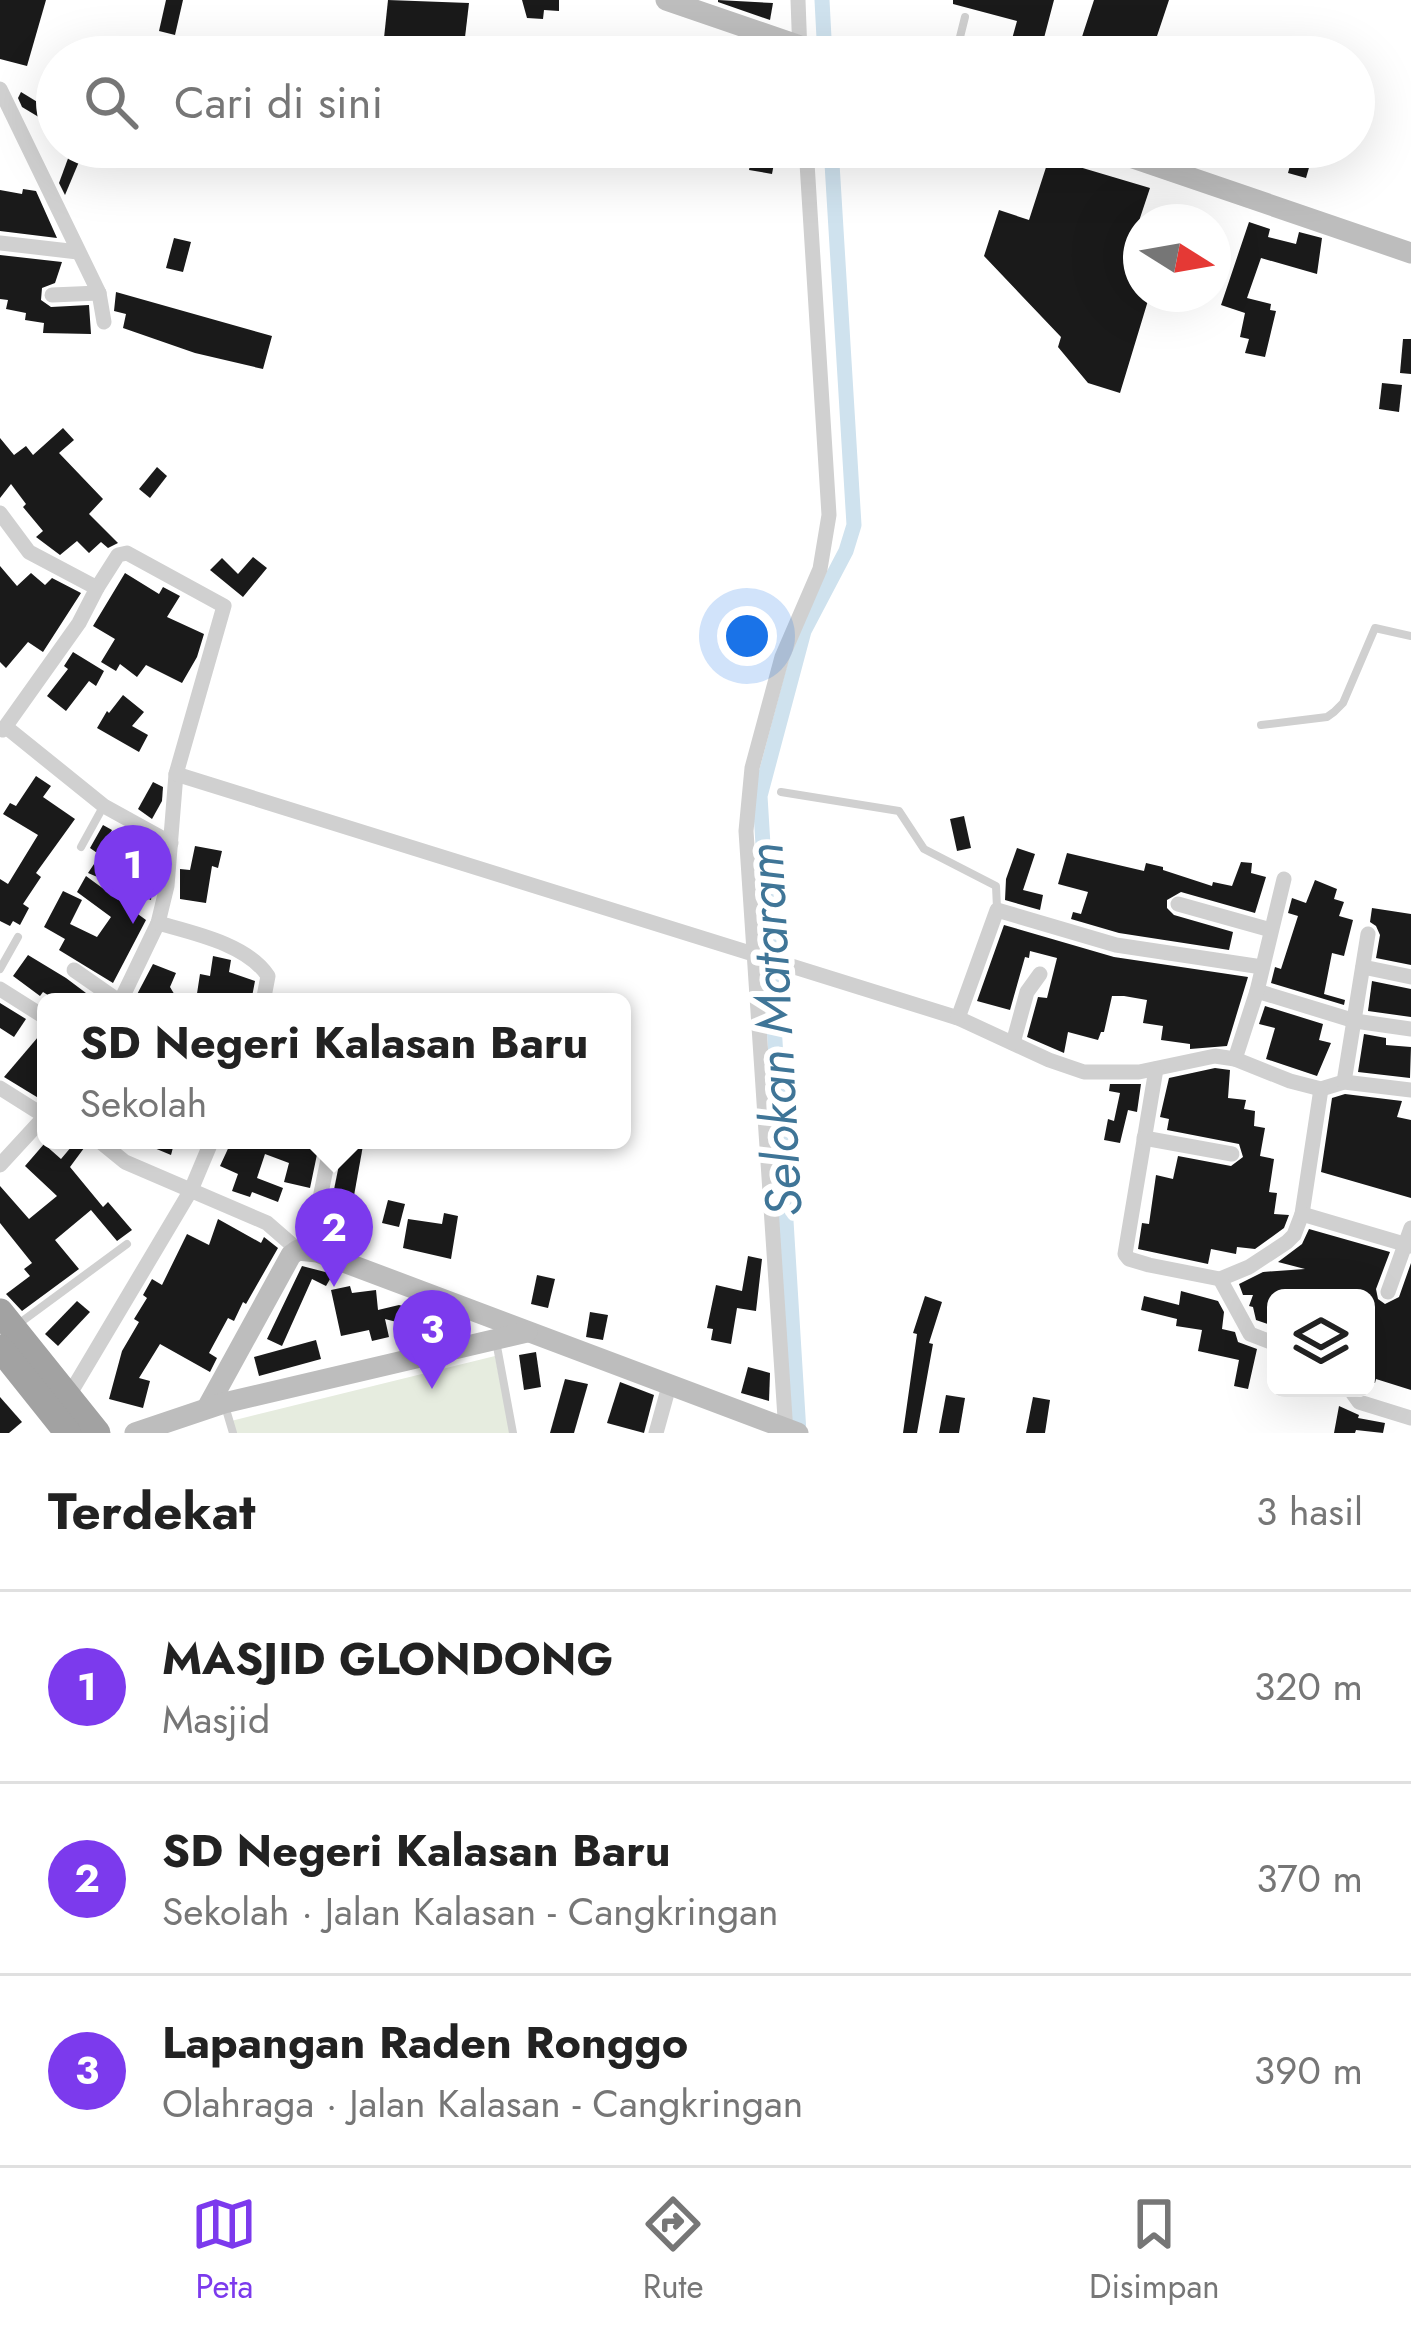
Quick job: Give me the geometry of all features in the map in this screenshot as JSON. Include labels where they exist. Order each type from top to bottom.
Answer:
[{"type":"highway","points":[[4,1329],[97,1433]]},
{"type":"highway","points":[[4,1329],[68,1433]]},
{"type":"main road","points":[[666,0],[761,36]]},
{"type":"main road","points":[[1162,168],[1411,253]]},
{"type":"main road","points":[[216,1406],[291,1255],[303,1250],[791,1431]]},
{"type":"main road","points":[[134,1433],[216,1406],[527,1331]]},
{"type":"street","points":[[798,0],[801,36]]},
{"type":"street","points":[[0,89],[36,164]]},
{"type":"street","points":[[38,168],[99,293],[104,322]]},
{"type":"street","points":[[791,1431],[747,806],[758,746],[796,620],[814,582],[829,515],[807,168]]},
{"type":"street","points":[[0,243],[78,252]]},
{"type":"street","points":[[52,295],[99,293]]},
{"type":"street","points":[[0,513],[29,552],[97,588]]},
{"type":"street","points":[[124,993],[158,922],[171,843],[176,774],[224,606],[127,553],[118,555],[79,622],[2,727],[104,806],[171,843]]},
{"type":"street","points":[[176,774],[958,1018],[1084,1072],[1156,1070],[1203,1057],[1235,1059],[1322,1089],[1344,1082],[1411,1090]]},
{"type":"street","points":[[1235,1059],[1284,880]]},
{"type":"street","points":[[1178,904],[1271,930]]},
{"type":"street","points":[[958,1018],[997,910],[1088,939],[1262,967]]},
{"type":"street","points":[[158,922],[208,938],[260,964],[268,976],[265,993]]},
{"type":"street","points":[[1344,1082],[1368,934]]},
{"type":"street","points":[[1363,967],[1411,977]]},
{"type":"street","points":[[74,970],[107,993]]},
{"type":"street","points":[[1013,1043],[1027,992],[1040,974]]},
{"type":"street","points":[[0,989],[37,1012]]},
{"type":"street","points":[[1257,991],[1354,1021],[1411,1029]]},
{"type":"street","points":[[1156,1070],[1125,1254],[1149,1265],[1220,1279],[1249,1267],[1294,1235],[1302,1214],[1322,1089]]},
{"type":"street","points":[[0,1088],[37,1111]]},
{"type":"street","points":[[0,1165],[37,1126]]},
{"type":"street","points":[[1144,1138],[1232,1154]]},
{"type":"street","points":[[109,1149],[125,1162],[268,1223],[303,1250],[330,1149]]},
{"type":"street","points":[[68,1397],[191,1190],[208,1149]]},
{"type":"street","points":[[1302,1214],[1410,1239],[1388,1292]]},
{"type":"street","points":[[1220,1279],[1250,1334],[1267,1341]]},
{"type":"street","points":[[656,1433],[669,1386]]},
{"type":"street","points":[[1355,1397],[1411,1418]]},
{"type":"lane","points":[[960,36],[965,17]]},
{"type":"lane","points":[[1261,725],[1327,717],[1343,703],[1375,628],[1411,636]]},
{"type":"lane","points":[[781,792],[899,811],[924,849],[996,886],[997,910]]},
{"type":"lane","points":[[81,847],[104,806]]},
{"type":"lane","points":[[0,969],[18,937]]},
{"type":"lane","points":[[4,1329],[127,1244]]},
{"type":"lane","points":[[496,1340],[513,1433]]},
{"type":"lane","points":[[216,1406],[233,1433]]},
{"type":"shaded area","points":[[495,1356],[510,1433],[235,1433],[231,1421]]},
{"type":"building","points":[[0,0],[46,0],[27,66],[0,59]]},
{"type":"building","points":[[166,0],[183,0],[175,35],[159,31]]},
{"type":"building","points":[[388,0],[469,3],[465,36],[384,36]]},
{"type":"building","points":[[522,0],[559,0],[559,11],[544,10],[543,19],[527,18]]},
{"type":"building","points":[[953,0],[1054,0],[1045,36],[1013,36],[1017,21],[953,4]]},
{"type":"building","points":[[1094,0],[1169,0],[1157,36],[1082,36]]},
{"type":"building","points":[[718,2],[773,3],[770,20]]},
{"type":"building","points":[[21,92],[36,101],[36,115],[22,107]]},
{"type":"building","points":[[64,168],[76,168],[65,195],[59,183]]},
{"type":"building","points":[[749,168],[773,168],[772,174]]},
{"type":"building","points":[[1046,168],[1083,168],[1150,188],[1145,204],[1123,204],[1123,312],[1145,312],[1120,393],[1088,383],[1058,347],[1061,337],[984,256],[999,210],[1029,220]]},
{"type":"building","points":[[1289,168],[1309,168],[1306,178],[1288,173]]},
{"type":"building","points":[[23,189],[36,191],[57,238],[0,231],[0,190],[22,194]]},
{"type":"building","points":[[1249,222],[1270,229],[1268,237],[1296,244],[1299,232],[1322,238],[1317,274],[1261,258],[1247,298],[1271,304],[1270,310],[1276,311],[1265,357],[1245,353],[1249,339],[1240,337],[1245,313],[1231,308],[1231,275]]},
{"type":"building","points":[[174,238],[191,242],[183,272],[166,268]]},
{"type":"building","points":[[0,255],[62,262],[55,283],[42,288],[41,300],[51,307],[89,305],[91,334],[43,333],[44,323],[25,320],[26,313],[6,309],[8,300],[0,299]]},
{"type":"building","points":[[116,292],[272,336],[263,369],[195,353],[123,328],[126,314],[114,311]]},
{"type":"building","points":[[1403,339],[1411,339],[1411,374],[1400,373]]},
{"type":"building","points":[[1382,383],[1402,385],[1399,412],[1379,409]]},
{"type":"building","points":[[63,428],[74,440],[59,453],[103,499],[89,514],[118,543],[108,548],[101,542],[89,553],[77,541],[60,555],[36,537],[43,531],[11,484],[0,498],[0,438],[14,455],[26,446],[33,455]]},
{"type":"building","points":[[157,467],[167,476],[150,498],[139,489]]},
{"type":"building","points":[[253,557],[267,568],[243,597],[210,570],[222,558],[238,574]]},
{"type":"building","points":[[0,566],[17,586],[31,573],[45,585],[52,578],[81,593],[43,652],[28,642],[6,668],[0,662]]},
{"type":"building","points":[[125,573],[159,594],[163,587],[180,596],[167,617],[204,634],[182,683],[146,665],[137,677],[120,664],[116,671],[101,662],[115,639],[93,626]]},
{"type":"building","points":[[73,652],[104,671],[96,686],[89,681],[66,711],[47,696],[68,669],[64,666]]},
{"type":"building","points":[[123,695],[144,712],[132,726],[148,735],[139,752],[97,728]]},
{"type":"building","points":[[36,776],[51,786],[43,797],[75,819],[36,873],[41,877],[23,904],[29,908],[20,925],[13,921],[10,926],[0,921],[0,879],[8,884],[38,835],[3,814],[10,803],[16,806]]},
{"type":"building","points":[[153,782],[163,787],[162,801],[152,819],[138,809]]},
{"type":"building","points":[[964,816],[971,848],[957,851],[950,819]]},
{"type":"building","points":[[103,825],[112,830],[108,837],[152,855],[153,849],[158,850],[151,900],[88,873],[100,855],[90,848]]},
{"type":"building","points":[[195,846],[222,851],[218,868],[212,866],[206,903],[180,899],[180,869],[190,870]]},
{"type":"building","points":[[1017,848],[1035,854],[1023,890],[1043,895],[1040,910],[1005,900],[1006,879]]},
{"type":"building","points":[[1067,853],[1144,871],[1146,863],[1212,886],[1213,882],[1232,886],[1241,862],[1252,863],[1251,873],[1266,877],[1255,913],[1181,892],[1167,900],[1174,915],[1233,932],[1229,950],[1119,933],[1071,919],[1073,912],[1081,914],[1088,892],[1058,884]]},
{"type":"building","points":[[86,876],[146,920],[113,983],[59,950],[65,939],[44,927],[63,891],[82,900],[70,924],[97,937],[111,917],[77,892]]},
{"type":"building","points":[[1315,880],[1337,889],[1334,899],[1344,902],[1339,916],[1353,920],[1344,956],[1332,953],[1324,994],[1345,1000],[1344,1005],[1271,983],[1275,967],[1281,969],[1298,916],[1288,913],[1292,898],[1306,903]]},
{"type":"building","points":[[1372,908],[1411,914],[1411,965],[1376,958],[1380,935],[1370,922]]},
{"type":"building","points":[[1004,925],[1114,957],[1248,977],[1227,1046],[1190,1049],[1190,1044],[1161,1040],[1163,1026],[1143,1023],[1147,1000],[1124,996],[1112,996],[1098,1040],[1068,1032],[1064,1053],[1027,1037],[1038,997],[1047,998],[1057,958],[1030,951],[1010,1010],[977,1001]]},
{"type":"building","points":[[28,955],[86,993],[37,994],[13,976]]},
{"type":"building","points":[[213,956],[231,960],[229,972],[255,981],[253,993],[197,993],[200,974],[210,976]]},
{"type":"building","points":[[153,964],[176,973],[170,987],[174,993],[138,993]]},
{"type":"building","points":[[1372,981],[1411,989],[1411,1017],[1368,1011]]},
{"type":"building","points":[[0,1003],[26,1019],[14,1037],[0,1028]]},
{"type":"building","points":[[1265,1006],[1323,1024],[1319,1040],[1331,1043],[1317,1076],[1266,1059],[1275,1028],[1259,1024]]},
{"type":"building","points":[[1364,1034],[1386,1038],[1386,1045],[1411,1047],[1410,1078],[1358,1072]]},
{"type":"building","points":[[37,1038],[37,1097],[4,1077]]},
{"type":"building","points":[[1215,1068],[1230,1070],[1228,1098],[1246,1100],[1244,1109],[1255,1111],[1254,1126],[1265,1128],[1260,1156],[1274,1159],[1269,1192],[1277,1193],[1274,1214],[1289,1215],[1284,1228],[1255,1249],[1237,1247],[1236,1254],[1211,1249],[1208,1264],[1138,1249],[1142,1223],[1149,1224],[1156,1175],[1173,1179],[1178,1156],[1231,1166],[1243,1157],[1239,1144],[1167,1130],[1169,1119],[1160,1117],[1169,1078]]},
{"type":"building","points":[[1110,1084],[1141,1084],[1137,1112],[1128,1110],[1120,1143],[1104,1140],[1120,1093],[1109,1091]]},
{"type":"building","points":[[1345,1094],[1402,1101],[1397,1117],[1411,1120],[1411,1198],[1321,1172],[1332,1098]]},
{"type":"building","points":[[40,1149],[50,1149],[61,1159],[69,1149],[83,1149],[70,1167],[103,1207],[108,1202],[132,1230],[117,1241],[91,1210],[55,1240],[79,1269],[22,1311],[6,1294],[30,1276],[24,1269],[32,1263],[0,1223],[0,1186],[29,1219],[57,1196],[25,1166]]},
{"type":"building","points":[[228,1149],[318,1149],[310,1188],[284,1182],[289,1163],[265,1154],[257,1178],[283,1188],[278,1202],[252,1192],[250,1197],[232,1191],[238,1174],[220,1166]]},
{"type":"building","points":[[342,1149],[362,1149],[348,1229],[327,1224]]},
{"type":"building","points":[[388,1200],[405,1204],[399,1227],[382,1223]]},
{"type":"building","points":[[444,1213],[458,1216],[451,1259],[403,1248],[408,1219],[442,1224]]},
{"type":"building","points":[[218,1219],[261,1243],[264,1237],[278,1248],[234,1321],[228,1318],[209,1353],[217,1358],[210,1372],[160,1344],[139,1378],[150,1381],[143,1408],[109,1399],[122,1351],[139,1322],[134,1319],[152,1279],[162,1285],[187,1234],[209,1245]]},
{"type":"building","points":[[1309,1229],[1390,1252],[1376,1289],[1385,1304],[1399,1297],[1411,1263],[1411,1390],[1376,1379],[1375,1383],[1375,1289],[1267,1289],[1267,1324],[1256,1320],[1249,1306],[1253,1295],[1243,1295],[1239,1284],[1263,1272],[1305,1269],[1278,1262],[1302,1244]]},
{"type":"building","points":[[748,1256],[762,1259],[756,1311],[737,1308],[731,1344],[711,1340],[713,1329],[707,1328],[716,1285],[742,1291]]},
{"type":"building","points":[[302,1266],[333,1274],[326,1286],[312,1279],[282,1346],[267,1339]]},
{"type":"building","points":[[537,1275],[555,1279],[548,1308],[531,1304]]},
{"type":"building","points":[[350,1286],[352,1293],[376,1290],[378,1310],[399,1305],[451,1319],[447,1335],[385,1319],[389,1337],[372,1341],[369,1330],[341,1336],[331,1290]]},
{"type":"building","points":[[1181,1291],[1218,1301],[1224,1312],[1222,1329],[1235,1332],[1238,1342],[1257,1349],[1248,1389],[1234,1386],[1239,1360],[1198,1351],[1202,1330],[1176,1326],[1177,1319],[1141,1310],[1144,1296],[1179,1305]]},
{"type":"building","points":[[925,1296],[942,1302],[929,1343],[933,1344],[917,1433],[903,1433],[917,1334],[913,1333]]},
{"type":"building","points":[[77,1301],[90,1312],[58,1346],[45,1334]]},
{"type":"building","points":[[590,1312],[608,1315],[603,1340],[586,1337]]},
{"type":"building","points":[[316,1340],[321,1359],[259,1376],[254,1357]]},
{"type":"building","points":[[536,1352],[541,1387],[524,1390],[519,1355]]},
{"type":"building","points":[[748,1367],[770,1373],[769,1401],[741,1393]]},
{"type":"building","points":[[565,1379],[588,1384],[574,1433],[550,1433]]},
{"type":"building","points":[[620,1382],[654,1395],[644,1433],[607,1423]]},
{"type":"building","points":[[946,1395],[965,1398],[959,1433],[939,1433]]},
{"type":"building","points":[[0,1397],[22,1422],[9,1433],[0,1433]]},
{"type":"building","points":[[1033,1397],[1050,1400],[1045,1433],[1026,1433]]},
{"type":"building","points":[[1339,1406],[1358,1418],[1385,1423],[1383,1433],[1334,1433]]},
{"type":"waterway","name":"Selokan Mataram","points":[[822,0],[824,36]]},
{"type":"waterway","name":"Selokan Mataram","points":[[799,1433],[760,796],[804,631],[846,551],[854,525],[832,168]]},
{"type":"place","name":"MASJID GLONDONG","points":[[133,924]]},
{"type":"place","name":"SD Negeri Kalasan Baru","points":[[334,1287]]},
{"type":"place","name":"Lapangan Raden Ronggo","points":[[432,1389]]}]
